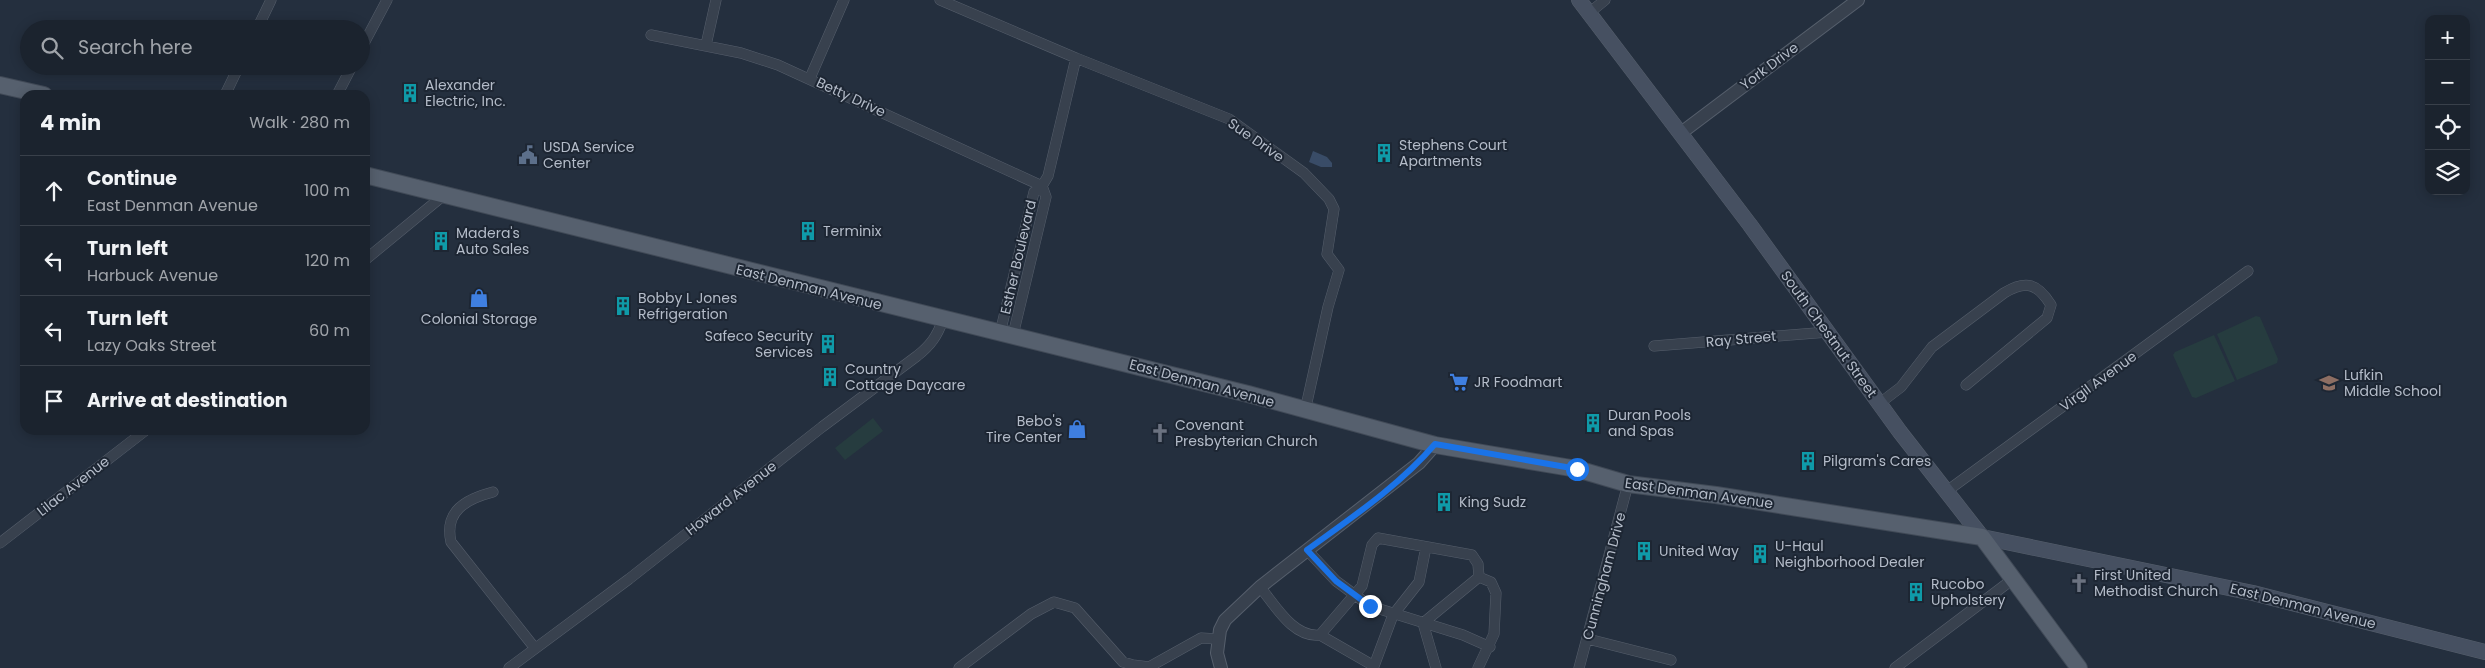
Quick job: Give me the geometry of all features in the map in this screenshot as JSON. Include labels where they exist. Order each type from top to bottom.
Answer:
[{"type":"main road","name":"South Chestnut Street","points":[[1579,0],[1681,132],[1880,404],[2079,668]]},
{"type":"main road","points":[[0,84],[24,90]]},
{"type":"main road","name":"East Denman Avenue","points":[[370,176],[943,320],[1248,394],[1305,411],[1435,444],[1577,469],[1628,484],[1716,495],[1982,537],[2253,593],[2485,652]]},
{"type":"street","points":[[261,20],[271,0]]},
{"type":"street","points":[[370,32],[387,0]]},
{"type":"street","points":[[706,45],[716,0]]},
{"type":"street","points":[[810,78],[844,0]]},
{"type":"street","name":"Sue Drive","points":[[940,0],[1076,58],[1229,119],[1304,173],[1329,199],[1334,209],[1327,254],[1339,270],[1328,307],[1305,411]]},
{"type":"street","points":[[1589,13],[1605,0]]},
{"type":"street","name":"York Drive","points":[[1681,132],[1858,0]]},
{"type":"street","name":"Betty Drive","points":[[650,35],[741,53],[810,78],[1042,186]]},
{"type":"street","name":"Esther Boulevard","points":[[1007,334],[1034,192],[1042,186],[1048,176],[1076,58]]},
{"type":"street","points":[[227,90],[235,75]]},
{"type":"street","points":[[340,90],[347,75]]},
{"type":"street","points":[[370,256],[444,195]]},
{"type":"street","name":"Virgil Avenue","points":[[1947,491],[2248,271]]},
{"type":"street","points":[[1880,404],[1901,387],[1916,371],[1932,347],[2015,286],[2029,285],[2042,291],[2051,305],[2047,318],[1966,385]]},
{"type":"street","name":"Howard Avenue","points":[[509,668],[534,647],[629,579],[814,432],[924,351],[936,337],[943,320]]},
{"type":"street","name":"Ray Street","points":[[1654,346],[1828,332]]},
{"type":"street","name":"Lilac Avenue","points":[[0,543],[140,435]]},
{"type":"street","points":[[1221,668],[1216,653],[1218,639],[1225,620],[1260,587],[1412,469],[1435,444]]},
{"type":"street","name":"Cunningham Drive","points":[[1579,668],[1628,484]]},
{"type":"street","points":[[493,492],[476,496],[455,512],[449,522],[450,542],[534,647]]},
{"type":"street","points":[[1320,635],[1362,586],[1374,541],[1378,538],[1472,555],[1478,564],[1479,577]]},
{"type":"street","points":[[1260,587],[1291,624],[1312,636],[1320,635],[1377,667],[1393,615],[1416,588],[1426,547]]},
{"type":"street","points":[[1307,550],[1354,596],[1370,606],[1393,615],[1464,635],[1490,647]]},
{"type":"street","points":[[1423,623],[1479,577]]},
{"type":"street","points":[[1478,668],[1490,647],[1494,634],[1496,593],[1490,582],[1479,577]]},
{"type":"street","points":[[1895,668],[2013,579]]},
{"type":"street","points":[[959,668],[1031,614],[1054,602],[1075,608],[1103,637],[1113,652],[1123,662],[1133,665],[1156,665],[1201,638],[1218,639]]},
{"type":"street","points":[[1423,623],[1436,668]]},
{"type":"street","points":[[1588,639],[1671,660]]},
{"type":"green space","points":[[2256,316],[2260,317],[2278,359],[2277,363],[2237,380],[2217,334]]},
{"type":"green space","points":[[2214,335],[2235,381],[2196,398],[2192,397],[2173,355],[2175,352]]},
{"type":"green space","points":[[873,418],[883,431],[845,460],[835,448]]},
{"type":"water","points":[[1313,151],[1327,157],[1332,163],[1332,167],[1321,167],[1309,162]]},
{"type":"place","name":"Alexander Electric, Inc.","points":[[410,93]]},
{"type":"place","name":"Stephens Court Apartments","points":[[1384,153]]},
{"type":"place","name":"USDA Service Center","points":[[528,155]]},
{"type":"place","name":"Terminix","points":[[808,231]]},
{"type":"place","name":"Madera's Auto Sales","points":[[441,241]]},
{"type":"place","name":"Colonial Storage","points":[[479,298]]},
{"type":"place","name":"Bobby L Jones Refrigeration","points":[[623,306]]},
{"type":"place","name":"Safeco Security Services","points":[[828,344]]},
{"type":"place","name":"Country Cottage Daycare","points":[[830,377]]},
{"type":"place","name":"JR Foodmart","points":[[1459,382]]},
{"type":"place","name":"Lufkin Middle School","points":[[2329,383]]},
{"type":"place","name":"Duran Pools and Spas","points":[[1593,423]]},
{"type":"place","name":"Bebo's Tire Center","points":[[1077,429]]},
{"type":"place","name":"Covenant Presbyterian Church","points":[[1160,433]]},
{"type":"place","name":"Pilgram's Cares","points":[[1808,461]]},
{"type":"place","name":"King Sudz","points":[[1444,502]]},
{"type":"place","name":"United Way","points":[[1644,551]]},
{"type":"place","name":"U-Haul Neighborhood Dealer","points":[[1760,554]]},
{"type":"place","name":"First United Methodist Church","points":[[2079,583]]},
{"type":"place","name":"Rucobo Upholstery","points":[[1916,592]]},
{"type":"route","points":[[1370,606],[1336,581],[1307,550],[1419,463],[1435,444],[1577,469]]}]
